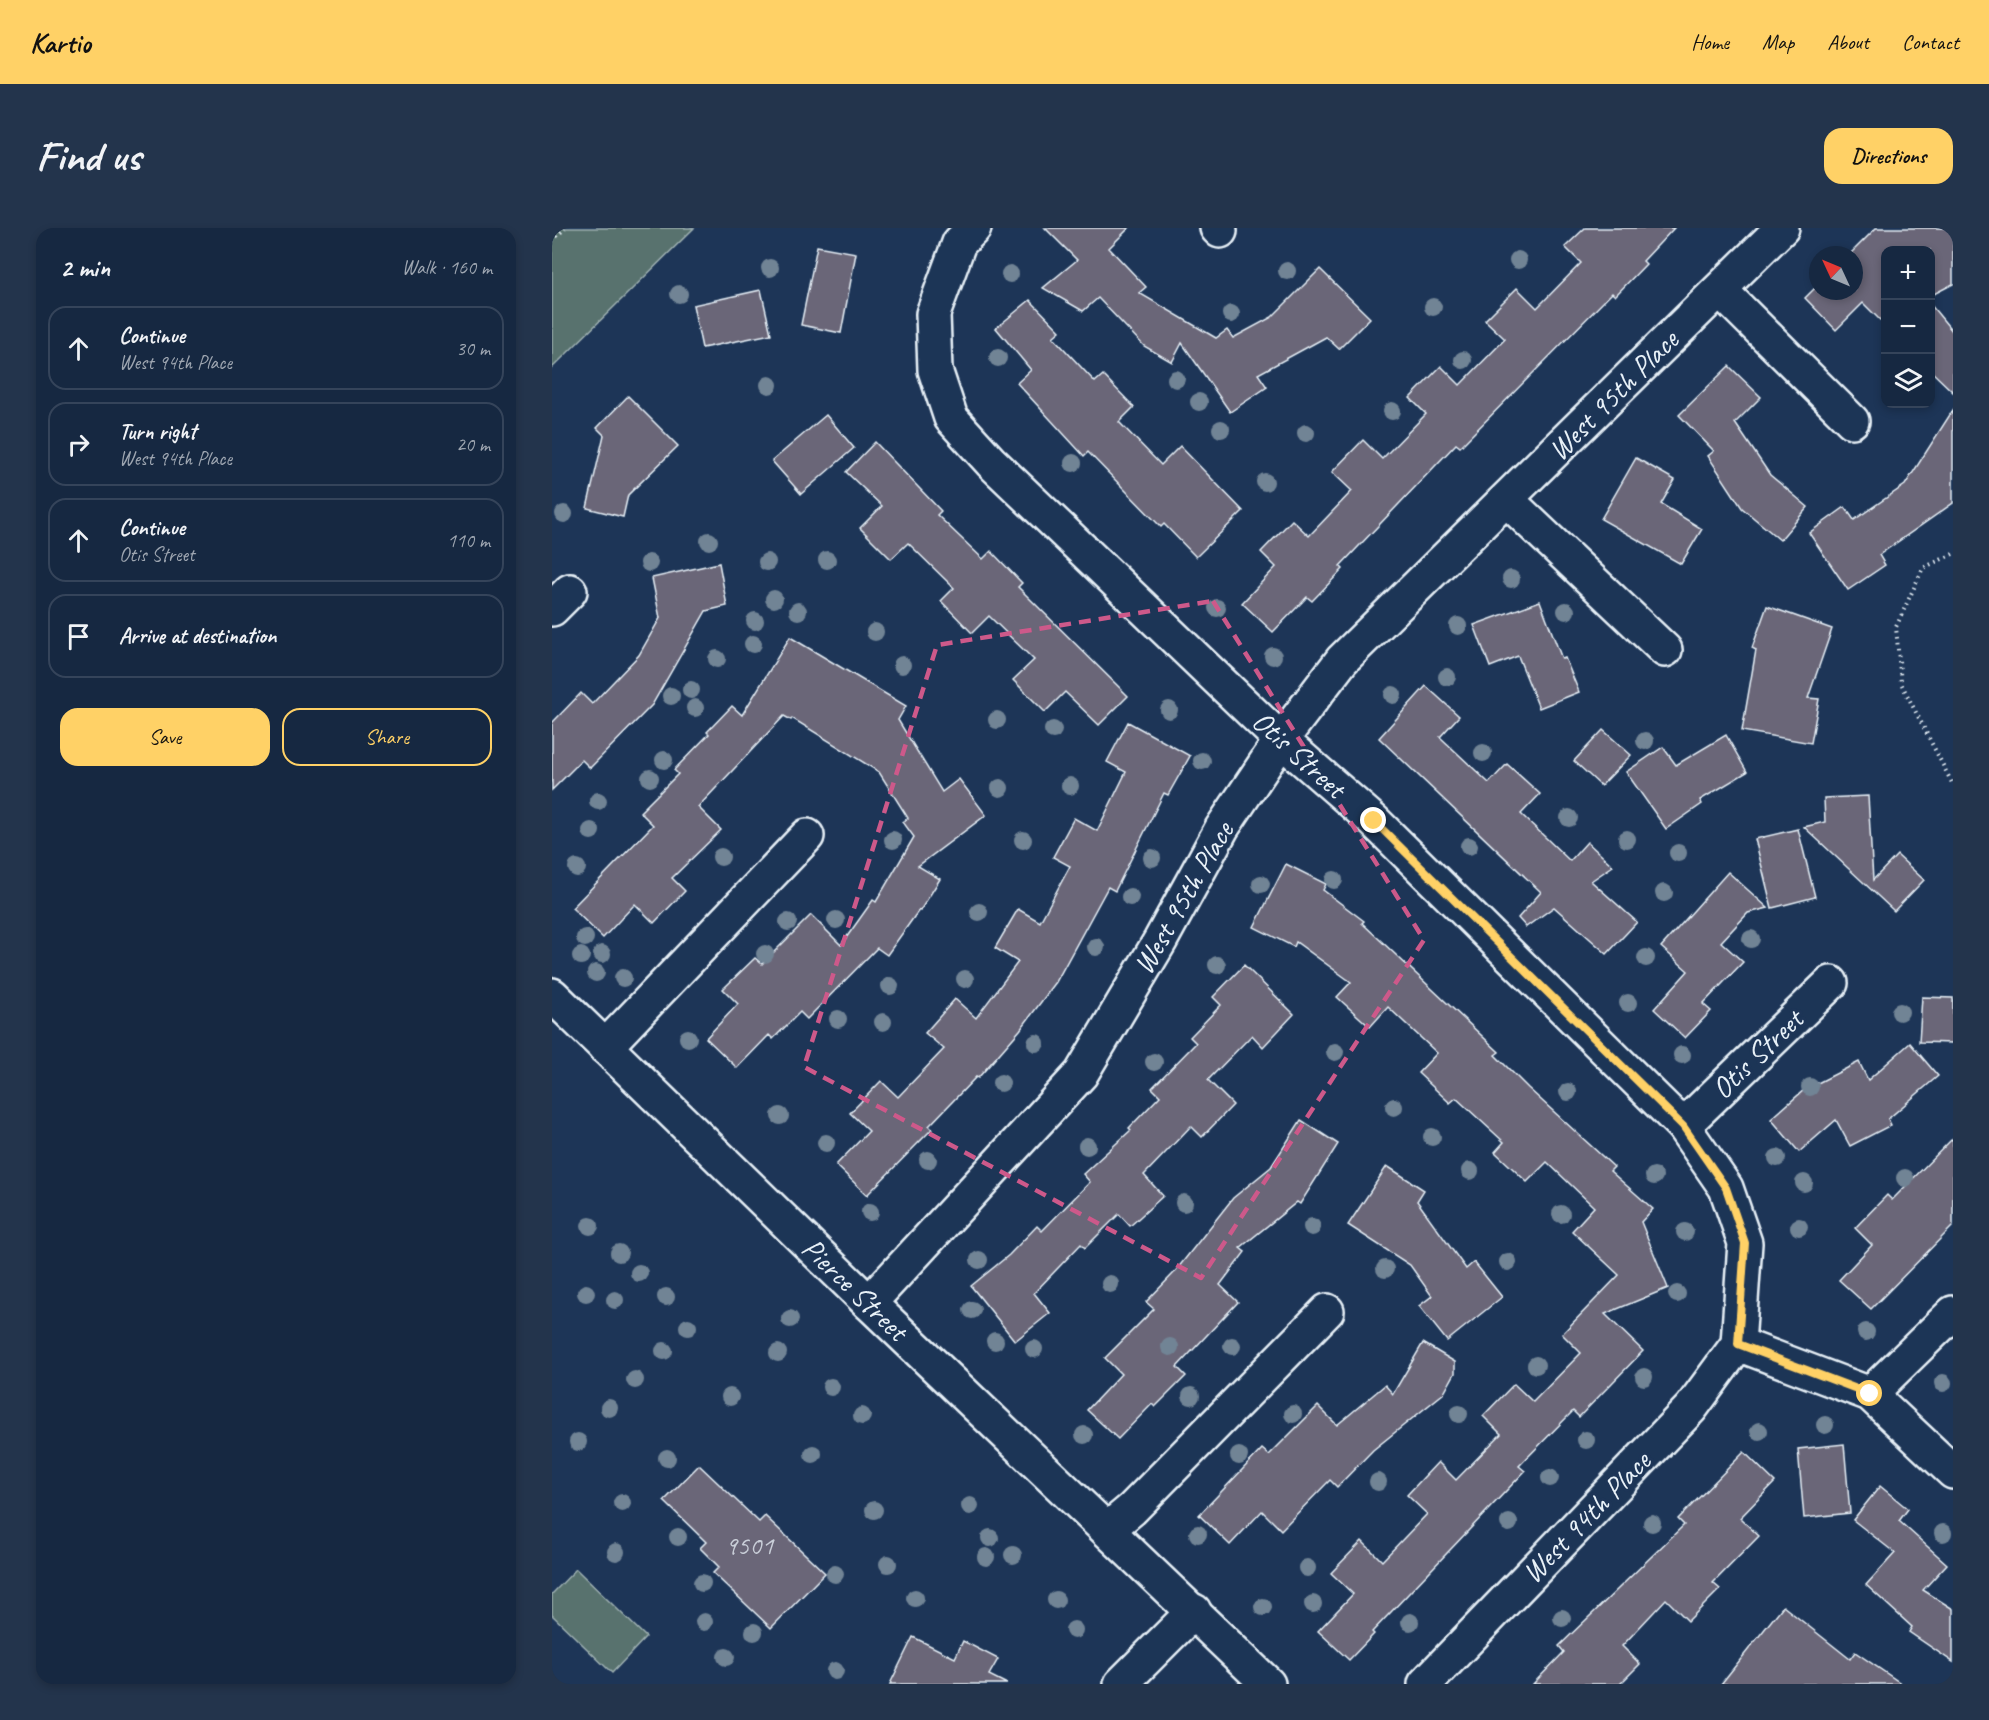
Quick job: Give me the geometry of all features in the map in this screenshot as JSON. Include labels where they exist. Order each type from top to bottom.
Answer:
[{"type":"street","name":"Otis Street","points":[[974,228],[959,243],[933,314],[935,370],[951,418],[991,462],[1281,740],[1374,821],[1683,1126],[1726,1188],[1745,1243],[1738,1344]]},
{"type":"street","name":"West 95th Place","points":[[869,1303],[1081,1074],[1160,941],[1222,828],[1281,740],[1342,660],[1782,228]]},
{"type":"street","points":[[1720,290],[1852,421]]},
{"type":"street","points":[[1507,500],[1665,650]]},
{"type":"street","points":[[605,1047],[807,836]]},
{"type":"street","name":"Otis Street","points":[[1683,1126],[1831,982]]},
{"type":"street","name":"Pierce Street","points":[[552,995],[869,1303],[1268,1684]]},
{"type":"street","points":[[1108,1530],[1132,1509],[1327,1311]]},
{"type":"street","points":[[1870,1394],[1953,1313]]},
{"type":"street","points":[[1738,1344],[1870,1394],[1953,1472]]},
{"type":"street","name":"West 94th Place","points":[[1425,1684],[1691,1408],[1738,1344]]},
{"type":"street","points":[[1121,1684],[1194,1611]]},
{"type":"path","points":[[552,241],[565,228]]},
{"type":"path","points":[[1953,554],[1923,568],[1896,627],[1901,683],[1953,785]]},
{"type":"highlighted area","points":[[1213,601],[1424,940],[1201,1278],[804,1067],[937,645]]},
{"type":"green space","points":[[552,228],[694,228],[552,368]]},
{"type":"green space","points":[[576,1569],[646,1637],[612,1673],[552,1615],[552,1594]]},
{"type":"building","points":[[1045,228],[1129,228],[1109,248],[1146,287],[1139,293],[1216,338],[1227,330],[1233,338],[1272,317],[1320,269],[1370,318],[1339,349],[1326,337],[1258,374],[1267,387],[1230,412],[1182,343],[1172,362],[1144,346],[1098,298],[1083,311],[1043,288],[1077,260]]},
{"type":"building","points":[[1585,228],[1674,228],[1643,261],[1646,264],[1615,296],[1612,293],[1460,447],[1456,444],[1340,566],[1343,569],[1312,601],[1307,597],[1273,632],[1242,603],[1276,567],[1261,552],[1292,520],[1309,536],[1352,491],[1332,472],[1363,440],[1382,459],[1426,414],[1410,398],[1441,366],[1460,385],[1505,339],[1485,320],[1517,288],[1537,308],[1581,263],[1565,247]]},
{"type":"building","points":[[1876,228],[1953,228],[1953,284],[1935,293],[1935,246],[1881,246],[1881,321],[1863,303],[1836,330],[1805,298],[1809,294],[1809,300],[1863,300],[1863,246],[1858,246]]},
{"type":"building","points":[[817,246],[856,253],[841,333],[801,325]]},
{"type":"building","points":[[761,290],[771,334],[702,348],[693,305]]},
{"type":"building","points":[[1030,300],[1060,331],[1053,337],[1095,382],[1103,375],[1134,407],[1119,422],[1161,465],[1180,446],[1243,511],[1196,557],[1164,524],[1161,527],[1088,452],[1084,456],[1017,383],[1031,370],[996,328]]},
{"type":"building","points":[[1935,310],[1953,332],[1953,392],[1935,375]]},
{"type":"building","points":[[1729,366],[1761,397],[1735,423],[1770,475],[1808,507],[1780,540],[1742,508],[1708,456],[1714,451],[1679,415]]},
{"type":"building","points":[[628,396],[678,446],[628,495],[623,517],[587,508],[604,435],[597,428]]},
{"type":"building","points":[[1953,410],[1953,503],[1879,555],[1885,565],[1848,590],[1809,533],[1845,507],[1854,520],[1905,485]]},
{"type":"building","points":[[826,415],[854,448],[801,494],[772,461]]},
{"type":"building","points":[[875,442],[941,511],[937,515],[983,559],[991,551],[1022,583],[1018,587],[1128,696],[1099,725],[1065,692],[1045,712],[1013,680],[1034,660],[989,616],[972,633],[941,601],[954,588],[908,543],[891,559],[860,528],[882,506],[846,472]]},
{"type":"building","points":[[1636,458],[1675,480],[1661,504],[1702,529],[1681,564],[1601,519]]},
{"type":"building","points":[[719,563],[727,606],[706,611],[652,705],[590,768],[582,760],[552,790],[552,723],[581,693],[592,704],[639,655],[660,618],[652,578]]},
{"type":"building","points":[[1540,601],[1562,659],[1565,658],[1579,692],[1539,708],[1518,656],[1490,667],[1474,625]]},
{"type":"building","points":[[1767,606],[1832,629],[1808,698],[1819,699],[1811,743],[1742,731],[1756,650],[1752,648]]},
{"type":"building","points":[[790,637],[906,706],[898,720],[942,792],[959,779],[986,815],[918,866],[940,879],[920,911],[887,955],[877,948],[807,1019],[800,1012],[773,1039],[769,1035],[737,1068],[706,1038],[738,1004],[723,989],[755,958],[762,964],[811,915],[841,945],[873,900],[876,902],[914,837],[903,822],[908,818],[879,772],[792,718],[791,720],[784,716],[698,807],[721,830],[672,878],[685,891],[654,923],[635,904],[603,938],[572,908],[653,825],[640,812],[678,774],[674,770],[709,734],[707,732],[732,706],[742,715]]},
{"type":"building","points":[[1426,686],[1459,716],[1440,737],[1489,783],[1507,764],[1540,794],[1521,814],[1570,861],[1587,842],[1613,866],[1591,881],[1637,922],[1607,954],[1554,907],[1526,927],[1518,918],[1541,892],[1379,738]]},
{"type":"building","points":[[1128,722],[1190,756],[1168,795],[1164,793],[1115,891],[1108,887],[1056,982],[1020,1030],[978,1078],[976,1077],[929,1126],[932,1129],[867,1195],[836,1165],[869,1131],[850,1113],[881,1081],[898,1097],[944,1049],[925,1033],[955,999],[976,1018],[1018,962],[995,948],[1018,909],[1040,922],[1070,866],[1053,857],[1074,818],[1097,831],[1126,772],[1107,762]]},
{"type":"building","points":[[1603,730],[1631,755],[1601,786],[1574,761]]},
{"type":"building","points":[[1726,735],[1747,772],[1700,800],[1702,804],[1666,829],[1626,772],[1663,747],[1676,765]]},
{"type":"building","points":[[1868,796],[1873,880],[1897,855],[1924,880],[1894,911],[1804,827],[1825,822],[1824,798]]},
{"type":"building","points":[[1798,829],[1815,897],[1772,908],[1755,839]]},
{"type":"building","points":[[1286,864],[1326,884],[1323,890],[1364,921],[1362,923],[1499,1052],[1495,1055],[1528,1088],[1614,1167],[1610,1171],[1653,1209],[1641,1222],[1668,1288],[1605,1314],[1643,1351],[1579,1417],[1573,1411],[1519,1466],[1525,1471],[1372,1632],[1374,1634],[1349,1660],[1318,1631],[1353,1594],[1331,1573],[1362,1541],[1382,1561],[1427,1514],[1407,1495],[1438,1462],[1456,1480],[1501,1434],[1483,1416],[1514,1384],[1533,1402],[1581,1353],[1562,1334],[1619,1275],[1572,1231],[1594,1207],[1547,1162],[1527,1182],[1495,1152],[1504,1142],[1456,1098],[1450,1103],[1418,1073],[1437,1053],[1388,1007],[1370,1027],[1337,997],[1351,982],[1296,942],[1294,947],[1254,927]]},
{"type":"building","points":[[1728,872],[1768,908],[1748,913],[1721,942],[1743,962],[1703,1004],[1711,1011],[1685,1038],[1654,1009],[1688,971],[1661,947]]},
{"type":"building","points":[[1244,965],[1294,1014],[1263,1047],[1252,1035],[1208,1080],[1233,1105],[1202,1137],[1191,1126],[1144,1175],[1163,1196],[1130,1226],[1119,1214],[1085,1248],[1081,1244],[1034,1293],[1050,1313],[1015,1341],[971,1286],[1009,1255],[1037,1226],[1042,1231],[1090,1182],[1083,1174],[1131,1130],[1129,1128],[1160,1096],[1152,1088],[1196,1043],[1190,1037],[1221,1005],[1213,997]]},
{"type":"building","points":[[1922,997],[1953,998],[1953,1043],[1919,1042]]},
{"type":"building","points":[[1910,1043],[1938,1076],[1888,1119],[1891,1125],[1850,1146],[1836,1120],[1799,1152],[1771,1119],[1804,1090],[1859,1062],[1868,1080]]},
{"type":"building","points":[[1301,1120],[1338,1144],[1300,1204],[1297,1202],[1240,1248],[1245,1252],[1220,1285],[1238,1302],[1177,1367],[1186,1376],[1155,1407],[1152,1404],[1118,1439],[1087,1410],[1121,1374],[1105,1358],[1154,1309],[1146,1302],[1174,1273],[1233,1198],[1271,1167]]},
{"type":"building","points":[[1953,1138],[1953,1226],[1871,1309],[1839,1280],[1872,1245],[1855,1228],[1887,1195],[1892,1200]]},
{"type":"building","points":[[1387,1166],[1424,1190],[1417,1201],[1466,1269],[1474,1262],[1502,1297],[1447,1341],[1419,1306],[1432,1296],[1410,1265],[1348,1225]]},
{"type":"building","points":[[1423,1343],[1455,1362],[1455,1373],[1444,1393],[1373,1450],[1337,1487],[1330,1480],[1281,1530],[1262,1511],[1230,1545],[1199,1515],[1262,1449],[1269,1455],[1318,1406],[1337,1425],[1385,1385],[1393,1394]]},
{"type":"building","points":[[1844,1444],[1850,1513],[1804,1518],[1798,1449]]},
{"type":"building","points":[[1744,1452],[1775,1482],[1740,1518],[1759,1536],[1713,1583],[1720,1589],[1688,1621],[1666,1599],[1622,1646],[1640,1664],[1620,1684],[1533,1684],[1564,1652],[1559,1646],[1684,1525],[1678,1519]]},
{"type":"building","points":[[699,1465],[759,1522],[765,1516],[825,1573],[771,1628],[713,1573],[719,1567],[700,1548],[706,1542],[664,1501]]},
{"type":"building","points":[[1880,1486],[1908,1509],[1899,1521],[1947,1564],[1923,1590],[1953,1609],[1953,1662],[1909,1632],[1912,1627],[1866,1585],[1895,1553],[1853,1520]]},
{"type":"building","points":[[1783,1606],[1850,1659],[1855,1652],[1902,1684],[1721,1684]]},
{"type":"building","points":[[913,1637],[955,1658],[963,1641],[998,1659],[989,1675],[1007,1684],[890,1684]]},
{"type":"route","points":[[1374,821],[1683,1126],[1726,1188],[1745,1243],[1738,1344],[1870,1394]]}]
